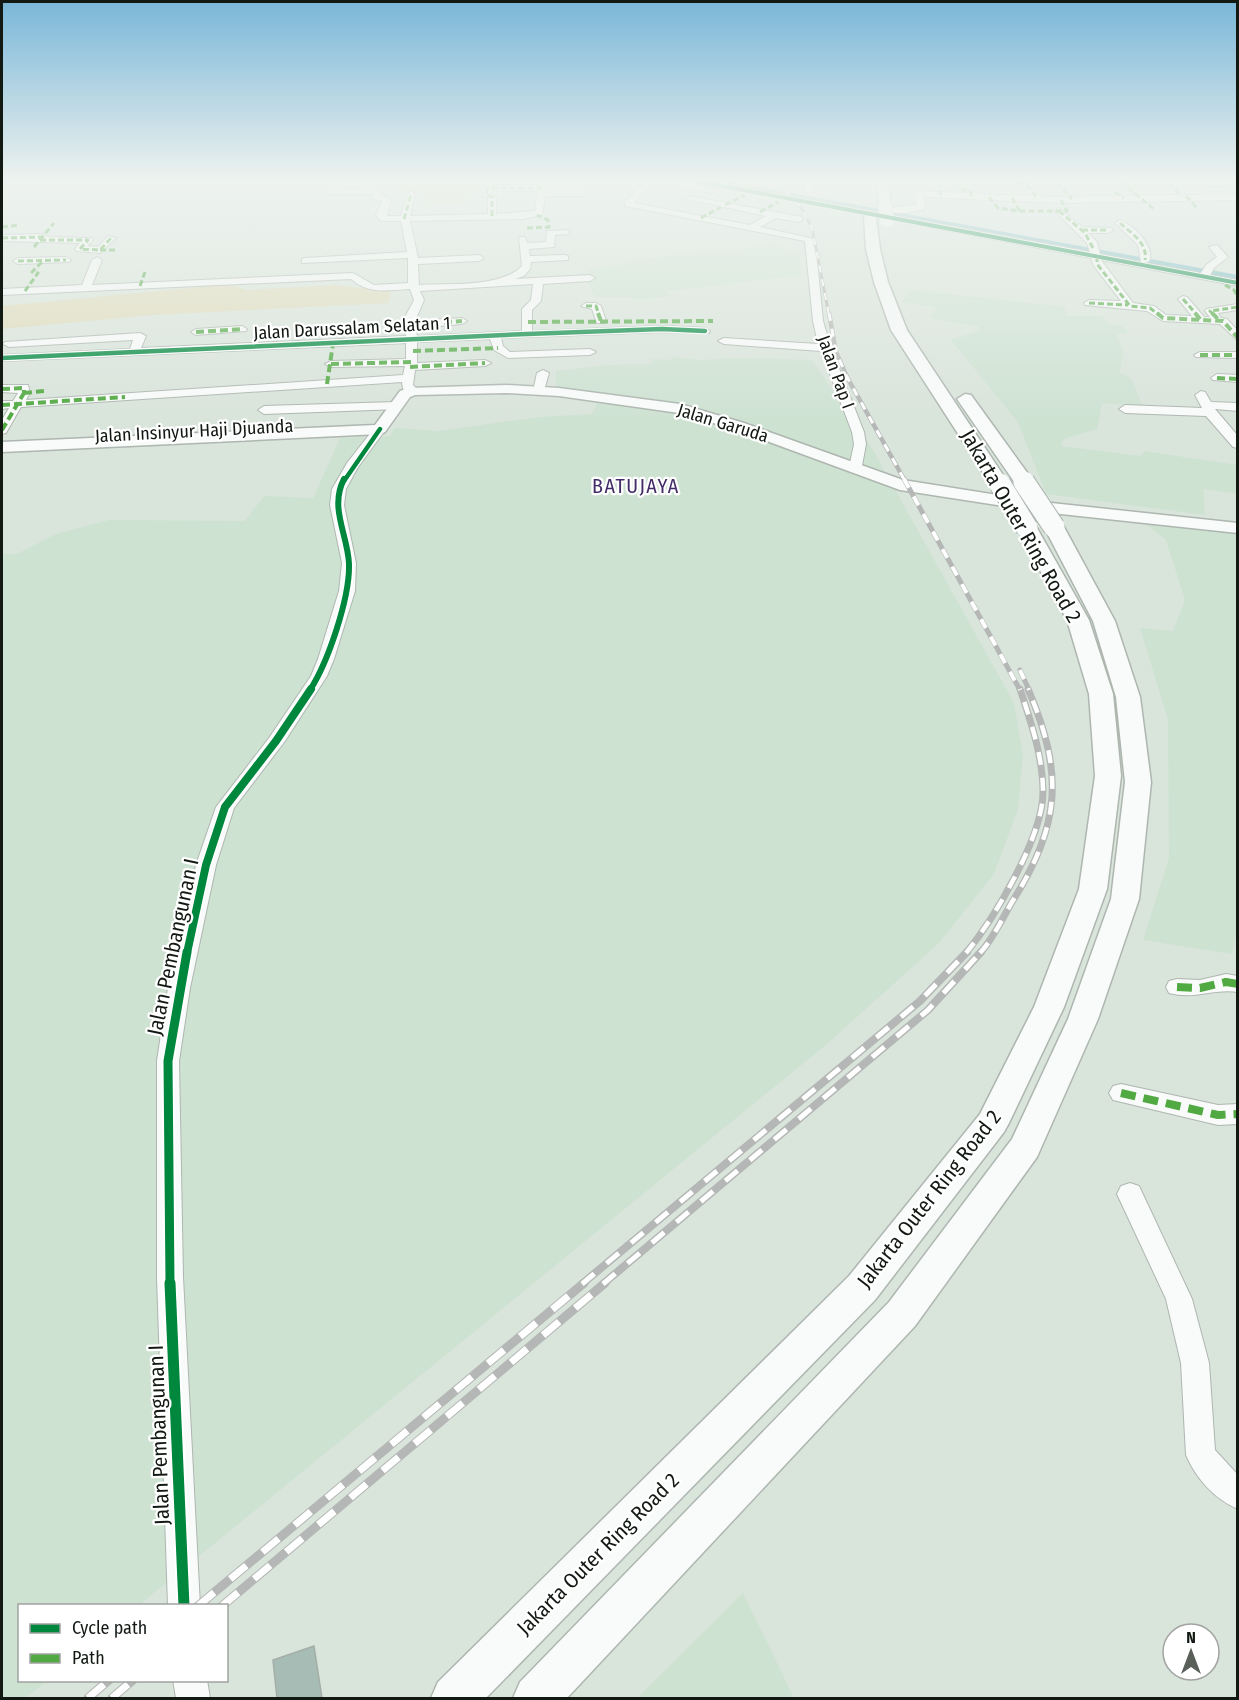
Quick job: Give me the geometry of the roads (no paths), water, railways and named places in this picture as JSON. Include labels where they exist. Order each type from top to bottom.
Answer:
[{"type":"highway","name":"Jakarta Outer Ring Road 2","points":[[536,1698],[902,1314],[1025,1147],[1083,1020],[1125,899],[1138,782],[1128,697],[1104,621],[1035,519],[1000,484],[899,330],[880,282],[876,261]]},
{"type":"highway","points":[[897,283],[916,330],[943,368]]},
{"type":"highway","name":"Jakarta Outer Ring Road 2","points":[[454,1698],[862,1288],[992,1123],[1049,1007],[1093,889],[1108,776],[1101,694],[1078,620],[1035,519],[1024,482],[957,387]]},
{"type":"main road","name":"Jalan Garuda","points":[[411,365],[463,389],[539,391],[680,409],[739,426],[900,485],[1035,519],[1042,507],[1238,522]]},
{"type":"main road","name":"Jalan Pembangunan I","points":[[383,425],[405,394],[411,365]]},
{"type":"main road","name":"Jalan Insinyur Haji Djuanda","points":[[2,440],[383,425]]},
{"type":"main road","name":"Jalan Insinyur Haji Djuanda","points":[[2,447],[383,425]]},
{"type":"main road","name":"Jalan Garuda","points":[[1138,515],[1238,528]]},
{"type":"street","points":[[25,291],[38,273],[32,272],[42,261]]},
{"type":"street","points":[[86,288],[96,261]]},
{"type":"street","points":[[411,365],[408,325],[418,304],[413,287],[413,261]]},
{"type":"street","points":[[496,282],[525,270],[527,261]]},
{"type":"street","name":"Jalan Pap I","points":[[811,261],[818,321],[825,348],[858,432],[860,444],[856,468]]},
{"type":"street","points":[[1097,261],[1128,305]]},
{"type":"street","points":[[1138,261],[1208,275],[1238,277]]},
{"type":"street","points":[[1151,261],[1238,283]]},
{"type":"street","points":[[1208,275],[1209,267],[1217,261]]},
{"type":"street","points":[[140,286],[145,272]]},
{"type":"street","points":[[1208,275],[1234,291],[1238,297]]},
{"type":"street","points":[[5,292],[353,276],[365,286],[374,288],[590,278]]},
{"type":"street","points":[[5,292],[19,277]]},
{"type":"street","points":[[527,328],[527,309],[536,301],[538,281]]},
{"type":"street","points":[[28,305],[38,290]]},
{"type":"street","points":[[1183,299],[1201,320]]},
{"type":"street","points":[[1089,303],[1150,308],[1163,318],[1201,320],[1238,326]]},
{"type":"street","points":[[586,306],[596,306],[601,321]]},
{"type":"street","points":[[1238,307],[1210,311],[1238,338]]},
{"type":"street","points":[[408,325],[462,321]]},
{"type":"street","points":[[2,405],[327,384],[411,365],[496,342],[527,328],[601,321],[712,321]]},
{"type":"street","points":[[527,328],[705,331]]},
{"type":"street","points":[[195,332],[236,329],[228,349]]},
{"type":"street","points":[[9,344],[140,336],[134,352]]},
{"type":"street","points":[[724,341],[825,348]]},
{"type":"street","points":[[496,342],[508,355],[590,352]]},
{"type":"street","points":[[327,384],[333,344]]},
{"type":"street","name":"Jalan Darussalam Selatan 1","points":[[2,358],[228,349],[292,351],[333,344],[411,365]]},
{"type":"street","points":[[1200,355],[1238,355]]},
{"type":"street","points":[[331,364],[485,363]]},
{"type":"street","points":[[539,391],[543,373]]},
{"type":"street","points":[[1217,378],[1238,379]]},
{"type":"street","points":[[2,389],[25,389],[2,430]]},
{"type":"street","points":[[24,393],[44,391]]},
{"type":"street","points":[[1206,404],[1238,444]]},
{"type":"street","points":[[1125,409],[1206,404],[1238,407]]},
{"type":"street","points":[[264,410],[396,406]]},
{"type":"street","name":"Jalan Pembangunan I","points":[[184,1604],[170,1264],[168,1061],[179,988],[206,865],[225,807],[276,741],[319,676],[326,659],[347,591],[349,563],[337,505],[339,489],[352,466],[383,425]]},
{"type":"street","points":[[1177,987],[1200,988],[1226,982],[1238,984]]},
{"type":"street","points":[[1121,1093],[1218,1115],[1238,1114]]},
{"type":"street","points":[[1130,1194],[1179,1299],[1195,1363],[1202,1455],[1219,1479],[1238,1494]]},
{"type":"street","points":[[190,1682],[193,1698]]},
{"type":"waterway","points":[[1143,261],[1238,279]]},
{"type":"railway","points":[[819,261],[829,315]]},
{"type":"railway","points":[[829,313],[836,352],[847,377],[905,481]]},
{"type":"railway","points":[[904,479],[1020,690]]},
{"type":"railway","points":[[1020,670],[1029,690]]},
{"type":"railway","points":[[966,953],[990,920],[1015,877],[1035,831],[1041,810],[1043,792],[1039,753],[1020,689]]},
{"type":"railway","points":[[980,953],[1028,874],[1040,848],[1048,822],[1052,798],[1052,773],[1048,747],[1028,689]]},
{"type":"railway","points":[[582,1284],[920,1001],[967,952]]},
{"type":"railway","points":[[603,1284],[928,1010],[981,952]]},
{"type":"railway","points":[[200,1604],[584,1283]]},
{"type":"railway","points":[[224,1604],[605,1283]]},
{"type":"railway","points":[[88,1698],[107,1682]]},
{"type":"railway","points":[[112,1698],[131,1682]]},
{"type":"district","name":"BATUJAYA","points":[[636,486]]}]
